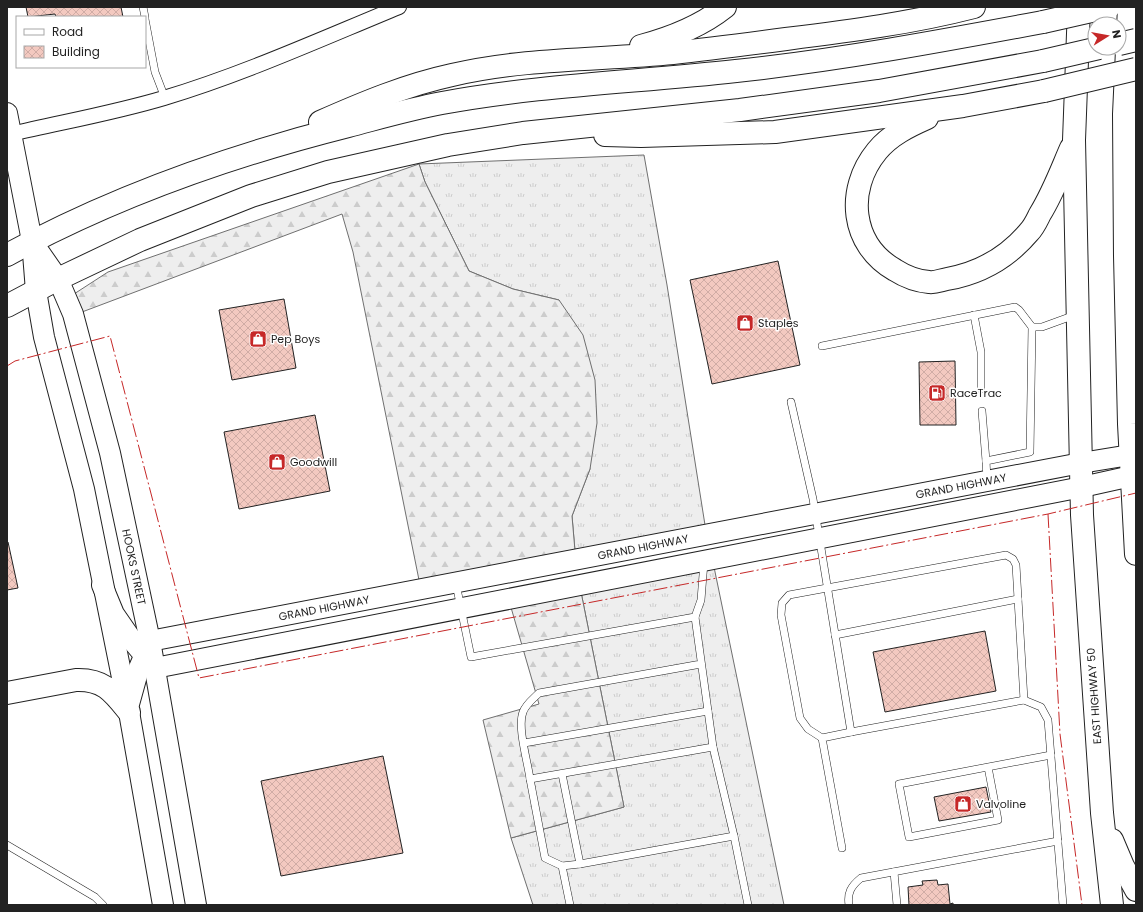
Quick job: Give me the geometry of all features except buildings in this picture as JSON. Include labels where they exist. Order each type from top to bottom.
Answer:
[{"type":"highway","points":[[238,157],[365,102],[412,86],[454,74],[555,61],[641,46],[672,37],[710,19],[725,7]]},
{"type":"highway","points":[[555,61],[673,53],[839,32],[930,19],[974,7]]},
{"type":"highway","name":"EAST HIGHWAY 50","points":[[1078,7],[1074,140],[1082,515],[1102,813],[1112,905]]},
{"type":"highway","points":[[7,255],[32,241],[140,192],[238,157],[284,142],[442,103],[546,88],[737,71],[871,53],[1043,22],[1109,7]]},
{"type":"highway","points":[[1129,7],[1131,75],[1136,102]]},
{"type":"highway","points":[[7,306],[58,279],[140,240],[251,196],[328,172],[448,145],[523,133],[740,110],[878,92],[1043,61],[1087,51]]},
{"type":"highway","points":[[523,133],[641,136],[775,132],[963,106],[1131,75]]},
{"type":"highway","points":[[1131,75],[1124,114],[1131,281],[1136,554]]},
{"type":"highway","points":[[963,106],[928,117],[898,132],[877,150],[863,173],[857,197],[858,225],[867,245],[886,265],[910,279],[930,282],[968,276],[995,263],[1030,232],[1053,192],[1074,140]]},
{"type":"highway","points":[[7,693],[88,679],[99,682],[108,688],[129,712]]},
{"type":"highway","points":[[1102,813],[1123,866],[1136,890]]},
{"type":"street","points":[[11,134],[165,98],[244,70],[399,7]]},
{"type":"street","name":"HOOKS STREET","points":[[7,113],[32,241],[36,291],[44,337],[84,489],[102,585],[129,712],[163,905]]},
{"type":"street","name":"HOOKS STREET","points":[[32,241],[58,279],[73,314],[110,453],[150,655],[196,905]]},
{"type":"street","name":"GRAND HIGHWAY","points":[[150,655],[456,583],[1081,463],[1134,465]]},
{"type":"street","points":[[129,712],[129,698],[139,668],[150,655],[461,608],[1082,487],[1134,465]]},
{"type":"street","points":[[102,585],[114,614],[150,655]]},
{"type":"lane","points":[[146,23],[155,72],[165,98]]},
{"type":"lane","points":[[822,346],[1014,307],[1019,310],[1032,327],[1030,452],[986,461]]},
{"type":"lane","points":[[1032,327],[1042,327],[1078,313]]},
{"type":"lane","points":[[974,315],[981,352],[981,389]]},
{"type":"lane","points":[[792,402],[815,514],[851,732]]},
{"type":"lane","points":[[982,412],[987,481]]},
{"type":"lane","points":[[1024,700],[1016,565],[1013,559],[1006,555],[789,595],[782,603],[781,615],[800,718],[808,729],[822,738],[1024,700],[1041,707],[1048,720],[1063,905]]},
{"type":"lane","points":[[704,560],[701,600],[695,617],[713,747],[734,836],[748,905]]},
{"type":"lane","points":[[456,583],[471,657],[695,617]]},
{"type":"lane","points":[[835,634],[1018,599]]},
{"type":"lane","points":[[701,664],[539,693],[528,704],[522,713],[521,726],[545,858],[562,866],[580,864],[734,836]]},
{"type":"lane","points":[[524,744],[708,711]]},
{"type":"lane","points":[[822,738],[842,848]]},
{"type":"lane","points":[[530,779],[713,747]]},
{"type":"lane","points":[[988,767],[998,820],[909,837],[899,784],[988,767],[1051,755]]},
{"type":"lane","points":[[562,774],[580,864]]},
{"type":"lane","points":[[849,905],[848,898],[852,885],[861,878],[1058,841]]},
{"type":"lane","points":[[7,845],[95,897],[103,905]]},
{"type":"lane","points":[[562,866],[570,905]]},
{"type":"lane","points":[[894,872],[897,905]]},
{"type":"green space","points":[[644,155],[667,285],[705,525],[575,551],[572,516],[590,469],[559,300],[513,289],[469,271],[425,182],[419,164]]},
{"type":"green space","points":[[419,164],[425,182],[469,271],[513,289],[559,300],[583,335],[595,380],[597,423],[590,469],[572,516],[575,551],[419,580],[353,252],[342,214],[82,312],[74,294],[108,272]]},
{"type":"green space","points":[[714,567],[784,905],[533,905],[511,838],[624,807],[581,592]]},
{"type":"green space","points":[[581,592],[624,807],[511,838],[483,720],[539,704],[510,604]]},
{"type":"power","points":[[7,366],[15,361],[110,336],[199,678],[1048,514],[1136,493]]},
{"type":"power","points":[[1048,514],[1060,734],[1082,905]]},
{"type":"place","name":"Staples","points":[[745,323]]},
{"type":"place","name":"Pep Boys","points":[[258,339]]},
{"type":"place","name":"RaceTrac","points":[[937,393]]},
{"type":"place","name":"Goodwill","points":[[277,462]]},
{"type":"place","name":"Valvoline","points":[[963,804]]}]
